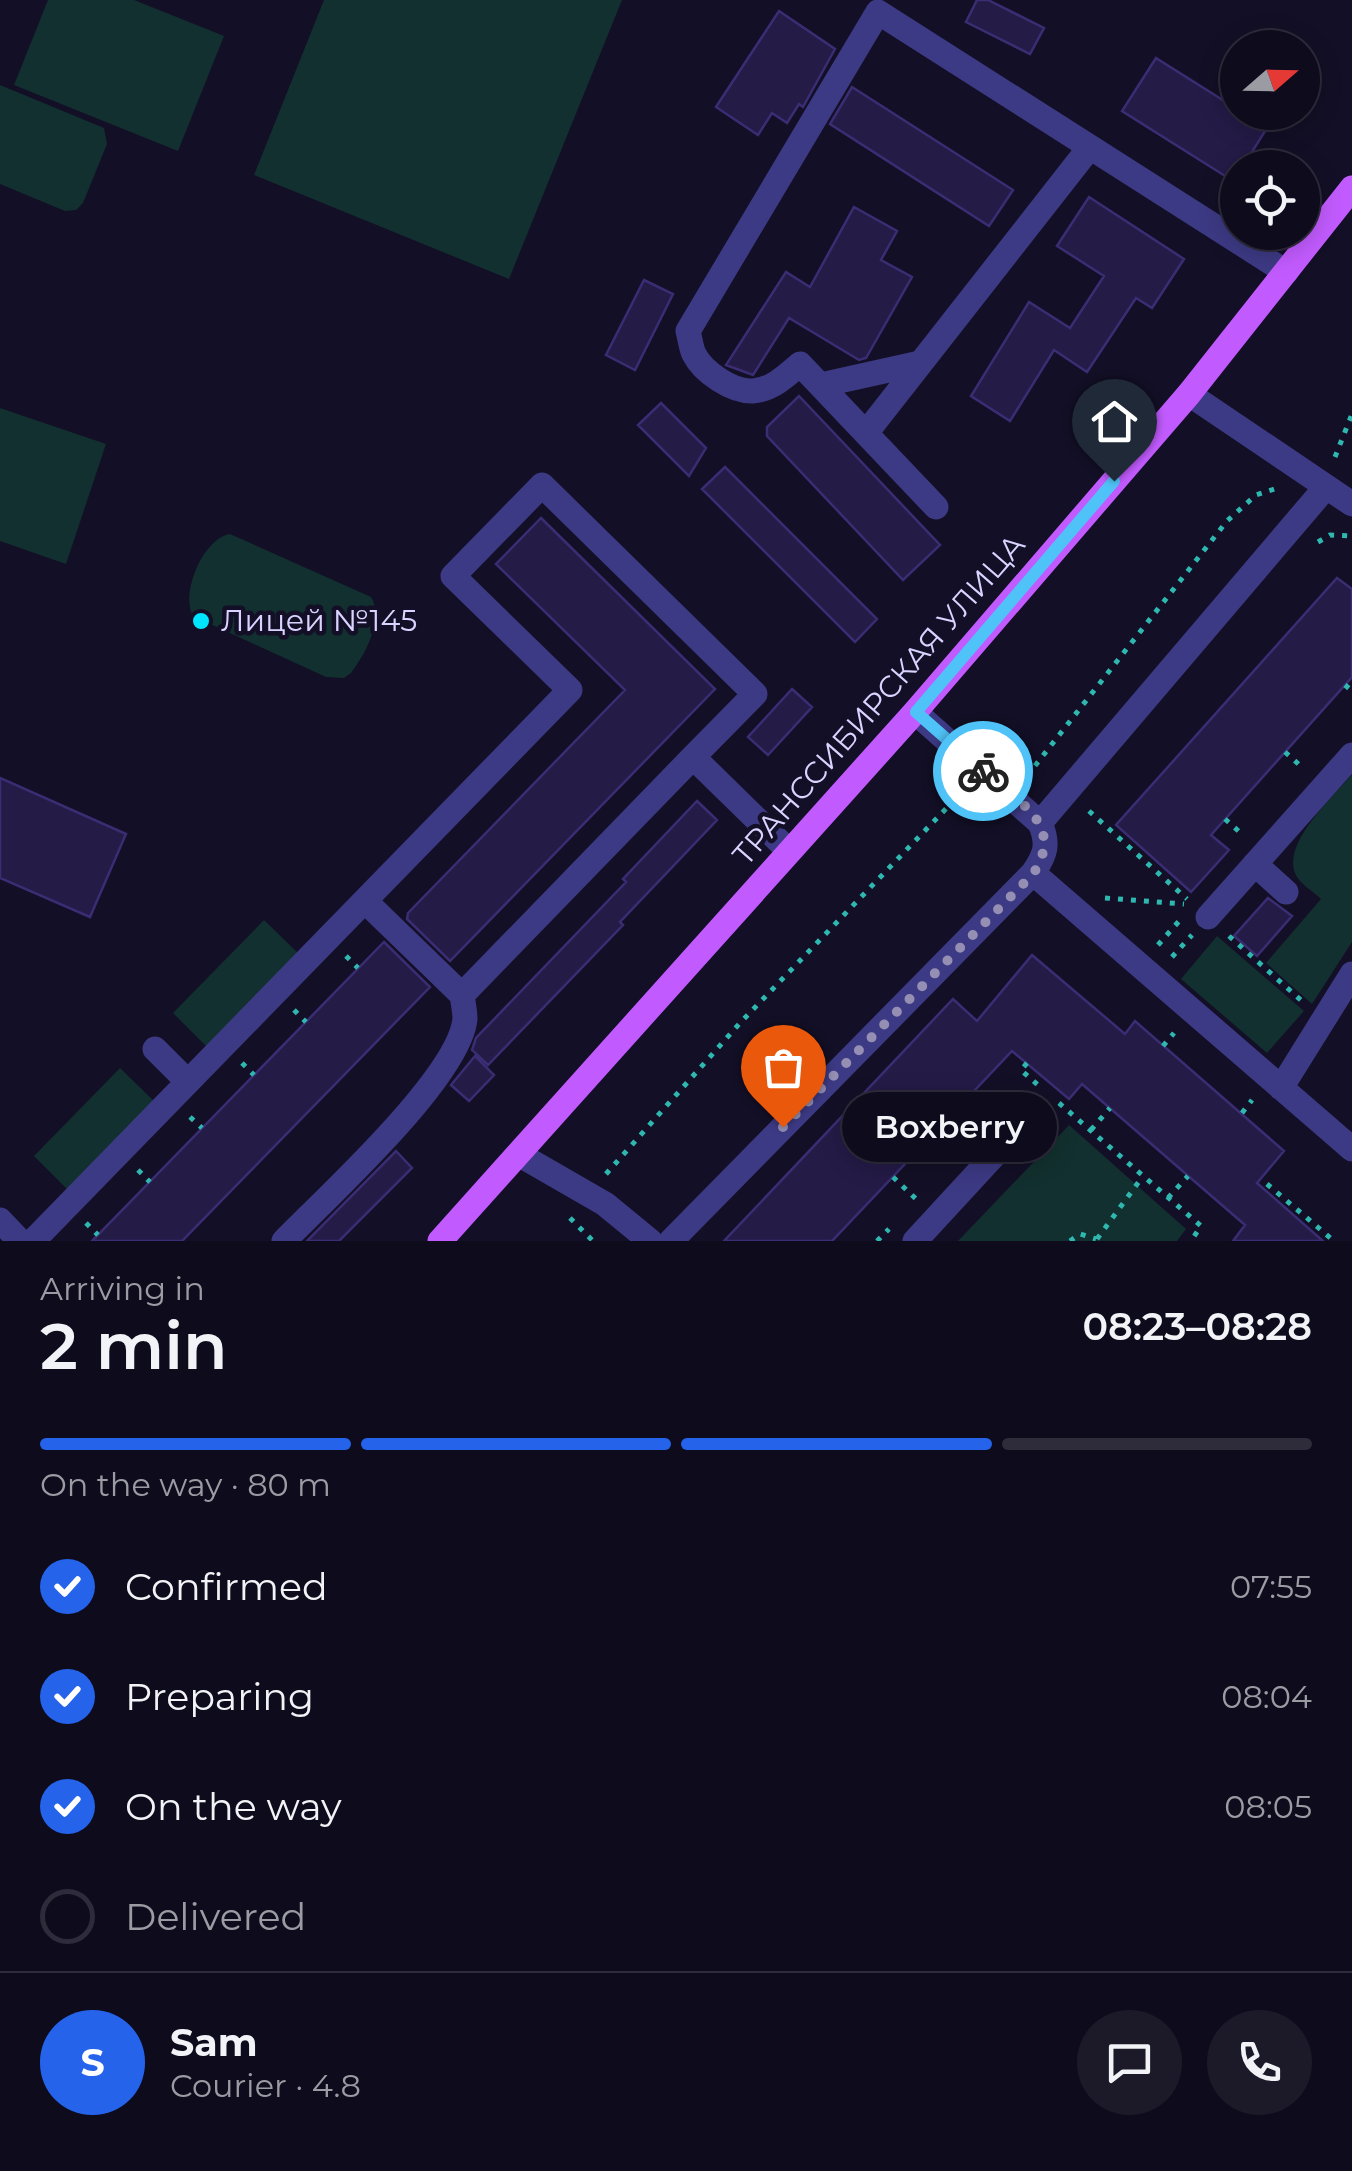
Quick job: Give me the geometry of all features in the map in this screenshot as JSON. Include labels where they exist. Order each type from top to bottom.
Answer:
[{"type":"main road","name":"ТРАНССИБИРСКАЯ УЛИЦА","points":[[440,1241],[916,712],[1189,394],[1352,188]]},
{"type":"lane","points":[[936,507],[800,364],[779,382],[753,391],[732,386],[708,372],[693,353],[688,331],[878,12],[1286,272]]},
{"type":"lane","points":[[866,433],[1090,147]]},
{"type":"lane","points":[[821,385],[920,363]]},
{"type":"lane","points":[[1040,822],[1338,493],[1189,394]]},
{"type":"lane","points":[[33,1241],[570,690],[453,576],[542,485],[755,694],[462,996]]},
{"type":"lane","points":[[671,1241],[1033,874],[1045,856],[1047,840],[1040,822],[916,712]]},
{"type":"lane","points":[[1201,911],[1255,864],[1352,754]]},
{"type":"lane","points":[[694,757],[790,851]]},
{"type":"lane","points":[[1255,864],[1286,892]]},
{"type":"lane","points":[[1033,874],[1151,966],[1352,1149]]},
{"type":"lane","points":[[284,1241],[430,1090],[457,1046],[465,1018],[462,996],[365,901]]},
{"type":"lane","points":[[1281,1088],[1352,974]]},
{"type":"lane","points":[[155,1050],[188,1082]]},
{"type":"lane","points":[[915,1241],[1033,1113]]},
{"type":"lane","points":[[520,1155],[605,1204],[650,1241]]},
{"type":"lane","points":[[0,1220],[20,1241]]},
{"type":"path","points":[[1011,796],[1228,520],[1256,495],[1338,493],[1329,471],[1352,414]]},
{"type":"path","points":[[1345,685],[1352,691]]},
{"type":"path","points":[[1285,752],[1298,763]]},
{"type":"path","points":[[599,1182],[740,1023],[982,771]]},
{"type":"path","points":[[1082,821],[1088,811],[1323,1020]]},
{"type":"path","points":[[1225,820],[1238,830]]},
{"type":"path","points":[[1101,898],[1201,911]]},
{"type":"path","points":[[1151,966],[1201,911]]},
{"type":"path","points":[[1151,966],[1201,911]]},
{"type":"path","points":[[343,953],[358,968]]},
{"type":"path","points":[[290,1006],[306,1022]]},
{"type":"path","points":[[1164,1046],[1170,1038]]},
{"type":"path","points":[[239,1060],[254,1075]]},
{"type":"path","points":[[1027,1063],[1021,1070],[1202,1226],[1194,1240]]},
{"type":"path","points":[[967,1098],[991,1120]]},
{"type":"path","points":[[1242,1113],[1248,1106]]},
{"type":"path","points":[[1091,1130],[1110,1108]]},
{"type":"path","points":[[186,1113],[202,1128]]},
{"type":"path","points":[[134,1166],[150,1182]]},
{"type":"path","points":[[1070,1241],[1080,1234],[1097,1240],[1144,1176]]},
{"type":"path","points":[[1168,1198],[1188,1176]]},
{"type":"path","points":[[892,1177],[916,1200]]},
{"type":"path","points":[[1267,1184],[1334,1241]]},
{"type":"path","points":[[570,1218],[593,1241]]},
{"type":"path","points":[[82,1220],[98,1235]]},
{"type":"green space","points":[[48,0],[134,0],[224,36],[178,151],[14,85]]},
{"type":"green space","points":[[324,0],[622,0],[509,279],[254,175]]},
{"type":"green space","points":[[0,85],[104,128],[107,144],[83,203],[76,210],[65,211],[0,184]]},
{"type":"green space","points":[[0,408],[106,444],[66,564],[0,541]]},
{"type":"green space","points":[[230,534],[371,597],[375,626],[351,673],[344,678],[326,677],[193,616],[190,594],[196,568],[211,545]]},
{"type":"green space","points":[[1352,774],[1352,942],[1312,1004],[1266,963],[1321,899],[1297,877],[1293,865],[1295,851],[1310,822]]},
{"type":"green space","points":[[264,920],[299,954],[208,1048],[173,1013]]},
{"type":"green space","points":[[1217,936],[1304,1011],[1267,1053],[1181,979]]},
{"type":"green space","points":[[120,1068],[155,1102],[69,1191],[34,1156]]},
{"type":"green space","points":[[1069,1125],[1186,1229],[1177,1241],[958,1241]]},
{"type":"building","points":[[977,0],[988,0],[1044,28],[1030,54],[966,22]]},
{"type":"building","points":[[779,11],[835,49],[803,107],[799,104],[787,123],[772,113],[758,135],[716,107]]},
{"type":"building","points":[[1156,58],[1220,98],[1220,130],[1266,130],[1253,150],[1220,150],[1220,173],[1122,111]]},
{"type":"building","points":[[852,87],[1013,190],[989,226],[830,124]]},
{"type":"building","points":[[1089,197],[1184,259],[1152,308],[1136,298],[1087,372],[1054,350],[1010,421],[971,396],[1029,302],[1070,328],[1104,276],[1057,246]]},
{"type":"building","points":[[854,207],[897,231],[881,260],[912,277],[866,358],[859,360],[789,318],[753,375],[726,365],[786,272],[810,287]]},
{"type":"building","points":[[644,280],[673,294],[635,370],[606,355]]},
{"type":"building","points":[[799,396],[940,545],[903,580],[767,436],[767,427]]},
{"type":"building","points":[[661,403],[706,448],[689,476],[638,425]]},
{"type":"building","points":[[725,467],[877,619],[855,642],[702,489]]},
{"type":"building","points":[[541,518],[715,689],[450,961],[407,919],[408,913],[625,690],[496,564]]},
{"type":"building","points":[[1337,578],[1352,589],[1352,677],[1211,835],[1229,850],[1191,892],[1116,825]]},
{"type":"building","points":[[792,689],[812,707],[768,755],[748,737]]},
{"type":"building","points":[[0,778],[126,834],[90,917],[0,878]]},
{"type":"building","points":[[697,801],[717,820],[620,922],[623,925],[488,1065],[472,1050],[476,1038],[626,882],[623,879]]},
{"type":"building","points":[[1268,898],[1292,916],[1257,956],[1234,936]]},
{"type":"building","points":[[384,942],[430,987],[182,1241],[92,1241]]},
{"type":"building","points":[[1032,955],[1125,1034],[1135,1021],[1284,1151],[1257,1183],[1323,1241],[1233,1241],[1245,1225],[1082,1084],[1069,1099],[1012,1051],[832,1241],[724,1241],[953,999],[977,1021]]},
{"type":"building","points":[[475,1056],[494,1075],[469,1101],[451,1085]]},
{"type":"building","points":[[396,1151],[412,1168],[339,1241],[307,1241]]},
{"type":"way so far","points":[[783,1127],[1033,874],[1045,856],[1047,840],[1040,822],[983,771]]},
{"type":"place","name":"Лицей №145","points":[[201,621]]},
{"type":"place","name":"Boxberry","points":[[783,1127]]},
{"type":"route","points":[[983,771],[916,712],[1114,481]]}]
